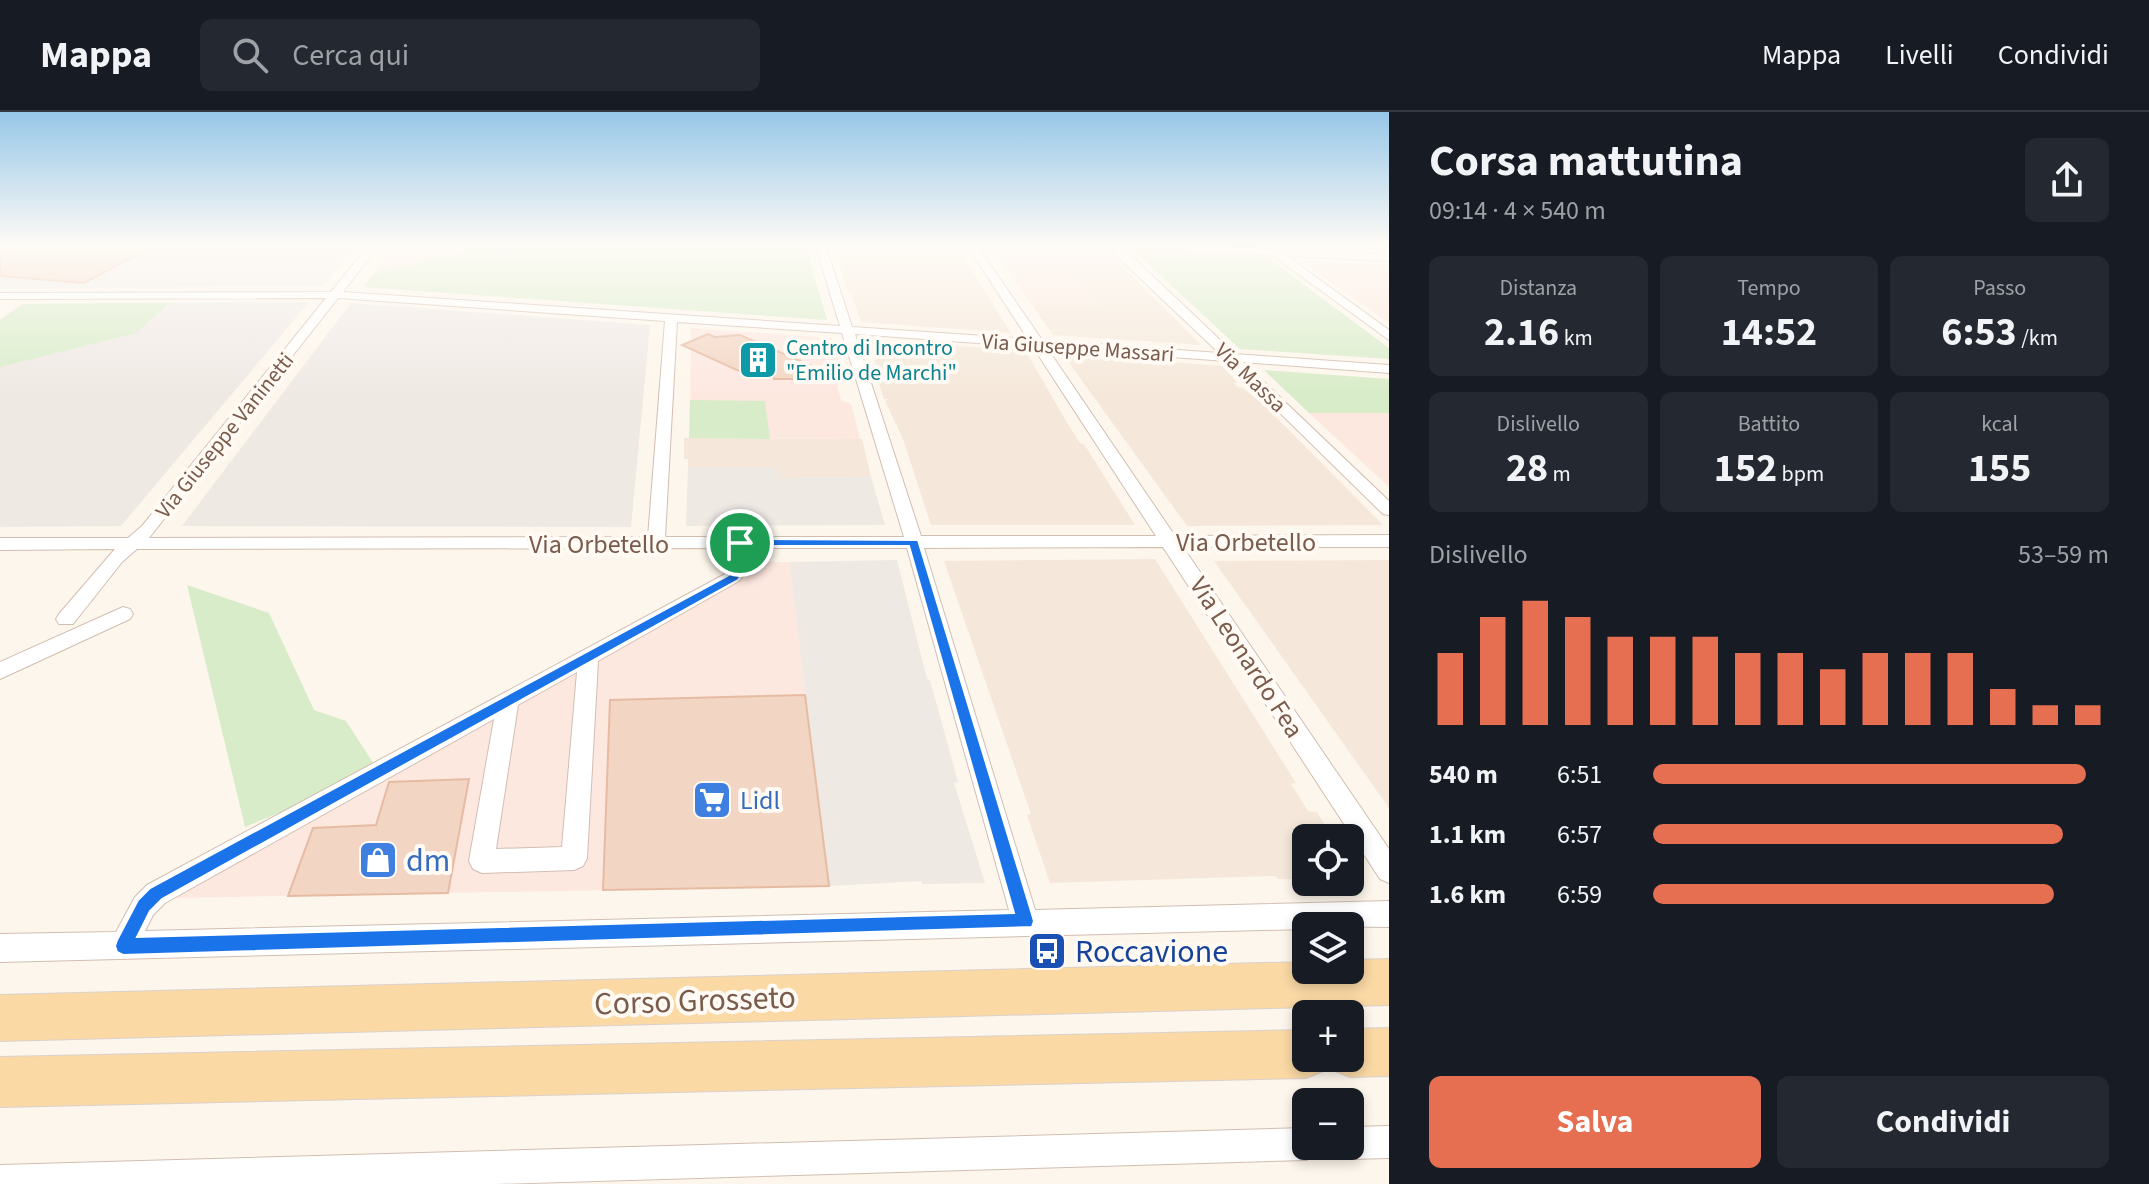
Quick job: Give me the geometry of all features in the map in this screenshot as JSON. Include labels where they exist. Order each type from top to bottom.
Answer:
[{"type":"main road","name":"Corso Grosseto","points":[[0,1018],[1389,982]]},
{"type":"main road","points":[[1364,1053],[1389,1052]]},
{"type":"main road","points":[[0,1082],[1292,1054]]},
{"type":"street","name":"Via Giuseppe Massari","points":[[0,296],[332,294]]},
{"type":"street","name":"Via Giuseppe Massari","points":[[336,294],[1389,369]]},
{"type":"street","name":"Via Giuseppe Vaninetti","points":[[66,619],[116,558],[148,530],[336,294]]},
{"type":"street","points":[[836,294],[914,542],[1025,921]]},
{"type":"street","name":"Via Leonardo Fea","points":[[1004,294],[1389,871]]},
{"type":"street","name":"Via Massa","points":[[1165,294],[1389,510]]},
{"type":"street","points":[[1332,294],[1389,336]]},
{"type":"street","points":[[656,544],[671,317]]},
{"type":"street","name":"Via Orbetello","points":[[0,544],[1389,541]]},
{"type":"street","points":[[123,946],[144,906],[156,894],[733,577],[741,567],[740,543]]},
{"type":"street","points":[[0,671],[123,614]]},
{"type":"street","points":[[508,701],[482,861],[574,858],[588,658]]},
{"type":"street","points":[[0,948],[1389,914]]},
{"type":"street","points":[[1364,1143],[1389,1142]]},
{"type":"street","points":[[0,1182],[622,1174],[1292,1145]]},
{"type":"shaded area","points":[[851,294],[986,294],[1011,333],[861,322]]},
{"type":"shaded area","points":[[1025,294],[1089,294],[1099,306],[1033,306]]},
{"type":"shaded area","points":[[1088,294],[1150,294],[1201,345],[1053,335],[1033,306],[1098,306]]},
{"type":"shaded area","points":[[1348,294],[1389,294],[1389,323]]},
{"type":"shaded area","points":[[309,302],[121,526],[0,527],[0,320],[22,304]]},
{"type":"shaded area","points":[[351,303],[650,325],[631,527],[182,526]]},
{"type":"shaded area","points":[[691,328],[832,338],[845,383],[837,385],[841,400],[851,404],[860,439],[690,438]]},
{"type":"shaded area","points":[[868,341],[1025,350],[1066,421],[1135,525],[931,525],[903,439],[885,401],[888,399],[884,399],[879,383],[882,382]]},
{"type":"shaded area","points":[[1062,353],[1222,366],[1237,382],[1234,383],[1237,387],[1243,388],[1266,407],[1383,525],[1187,526]]},
{"type":"shaded area","points":[[1309,413],[1389,413],[1389,487]]},
{"type":"shaded area","points":[[684,438],[862,439],[871,477],[780,478],[779,467],[688,467],[688,459],[684,459]]},
{"type":"shaded area","points":[[688,467],[779,467],[781,478],[871,477],[885,525],[686,526]]},
{"type":"shaded area","points":[[1155,559],[1296,783],[1291,784],[1308,811],[1317,812],[1324,824],[1292,824],[1292,879],[1278,879],[1275,876],[1050,883],[1027,815],[1031,814],[944,561]]},
{"type":"shaded area","points":[[897,560],[927,679],[930,680],[958,782],[954,783],[985,883],[922,884],[921,881],[829,886],[789,562]]},
{"type":"shaded area","points":[[1389,560],[1389,808],[1214,561]]},
{"type":"shaded area","points":[[755,562],[789,562],[829,886],[176,898],[183,888],[747,576]]},
{"type":"green space","points":[[462,294],[819,294],[827,320]]},
{"type":"green space","points":[[1181,294],[1316,294],[1389,348],[1389,359],[1240,349]]},
{"type":"green space","points":[[169,303],[136,333],[0,367],[0,320],[22,304]]},
{"type":"green space","points":[[1264,370],[1389,379],[1389,413],[1309,413]]},
{"type":"green space","points":[[690,400],[765,401],[770,439],[689,438]]},
{"type":"green space","points":[[187,585],[269,613],[314,710],[346,721],[379,772],[245,827]]},
{"type":"building","name":"Centro di Incontro \"Emilio de Marchi\"","points":[[708,334],[715,337],[740,335],[842,379],[774,379],[771,366],[752,377],[682,345]]},
{"type":"building","name":"Lidl","points":[[805,695],[829,886],[603,890],[610,700]]},
{"type":"building","name":"dm","points":[[469,779],[448,893],[288,896],[313,828],[376,825],[389,782]]},
{"type":"place","name":"Centro di Incontro \"Emilio de Marchi\"","points":[[758,360]]},
{"type":"place","name":"Lidl","points":[[712,800]]},
{"type":"place","name":"dm","points":[[378,860]]},
{"type":"place","name":"Roccavione","points":[[1047,951]]},
{"type":"route","points":[[914,542],[1025,921],[123,946],[144,906],[156,894],[733,577],[741,567],[740,543],[914,542]]}]
